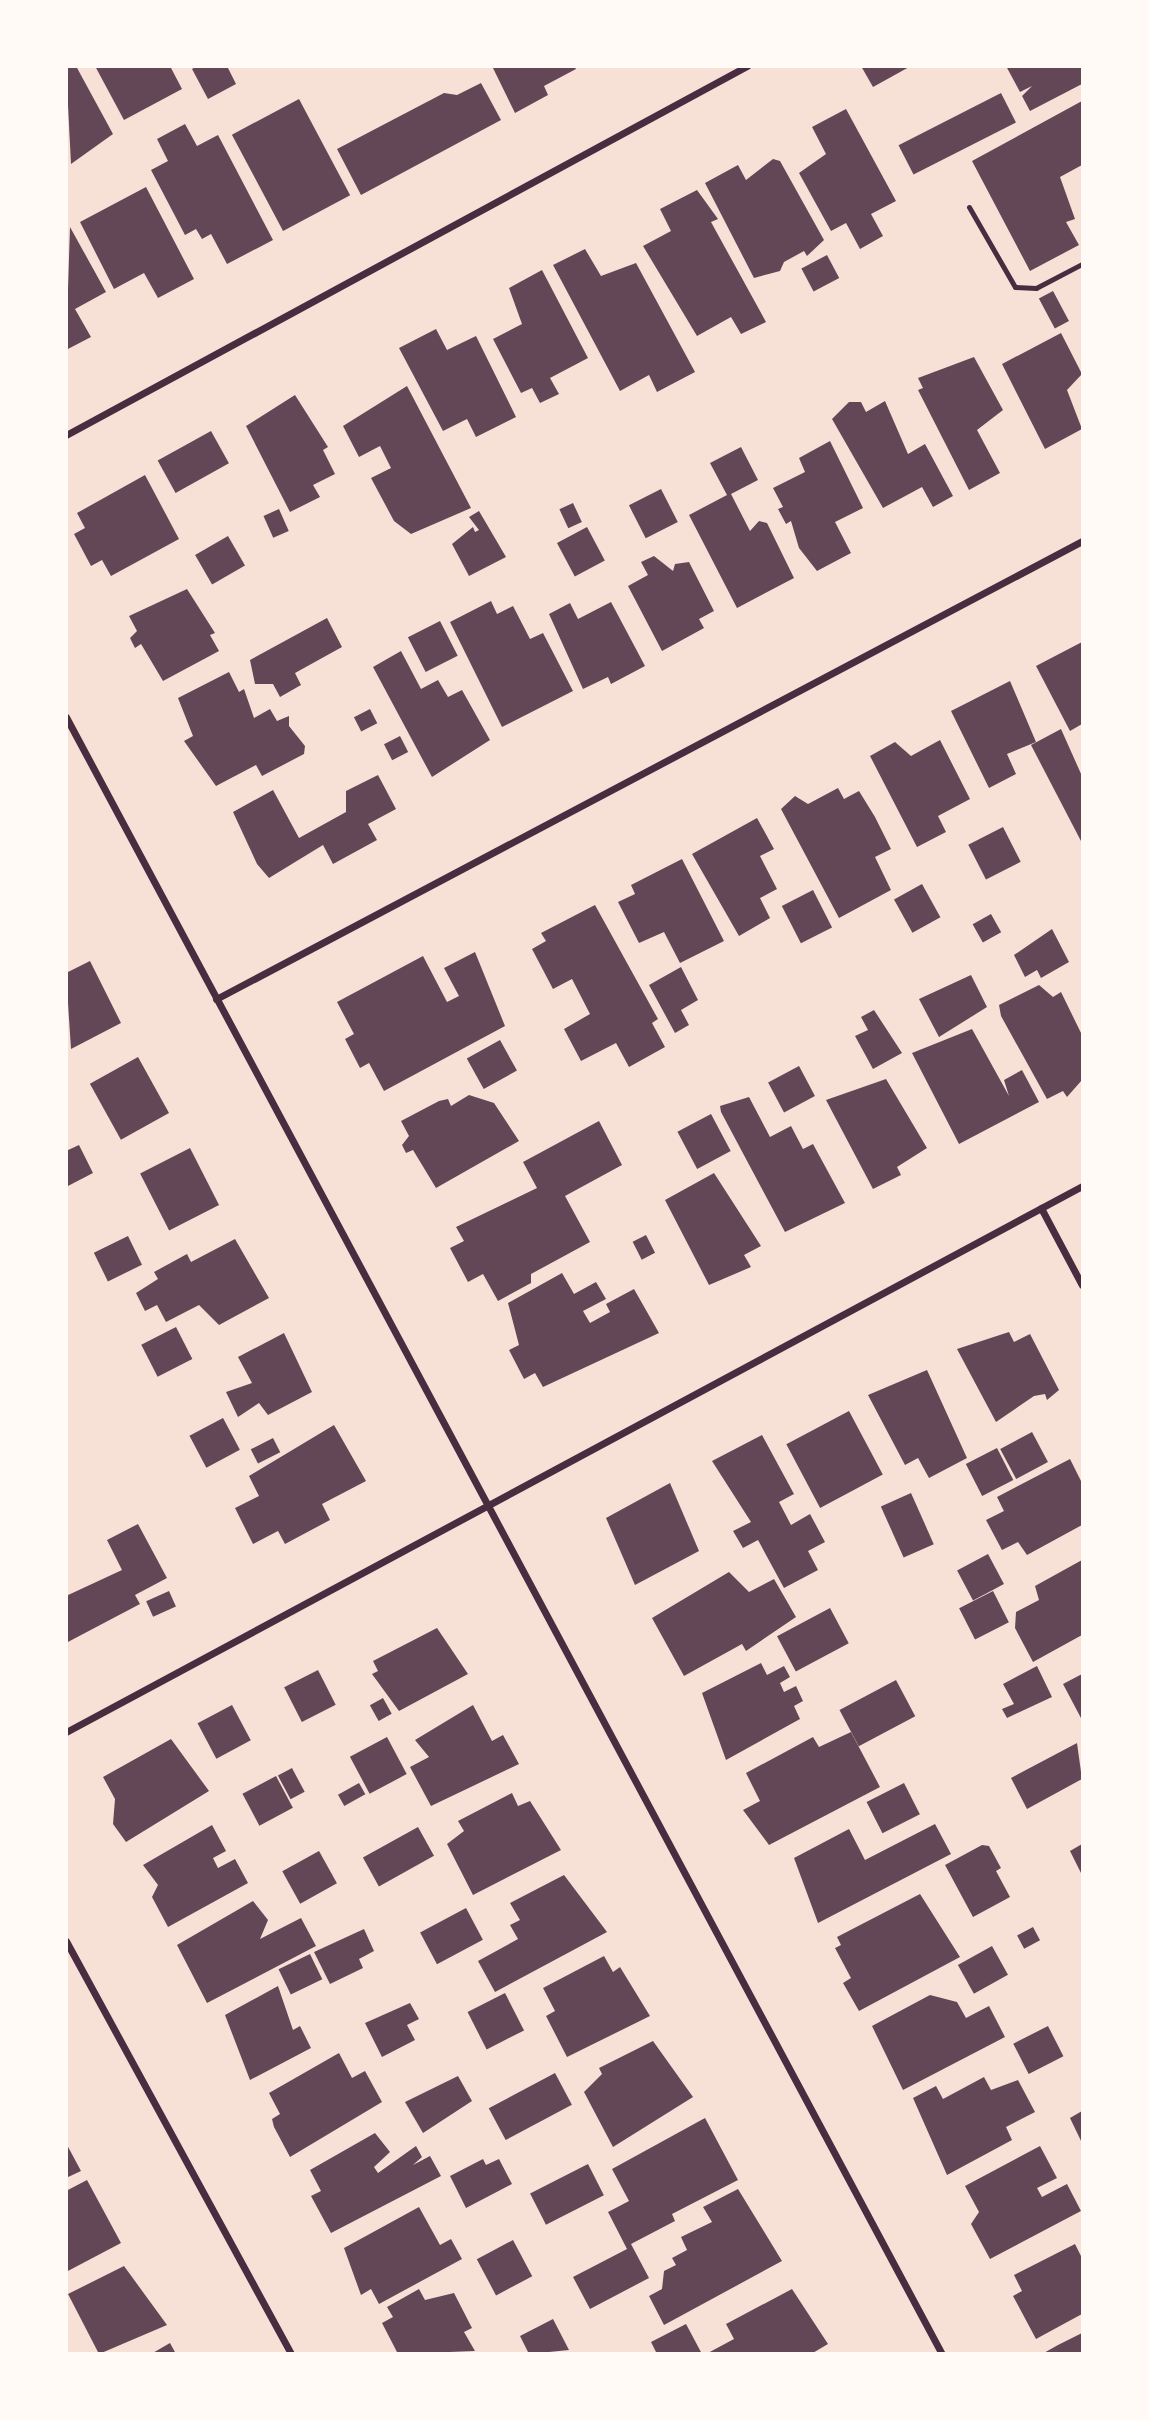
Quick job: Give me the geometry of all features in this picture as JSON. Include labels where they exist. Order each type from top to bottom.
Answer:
[{"type":"street","points":[[66,435],[747,66]]},
{"type":"street","points":[[216,999],[1083,541]]},
{"type":"street","points":[[66,717],[487,1510],[942,2354]]},
{"type":"street","points":[[66,1732],[487,1510],[1083,1186]]},
{"type":"street","points":[[1041,1208],[1083,1285]]},
{"type":"street","points":[[66,1941],[291,2354]]},
{"type":"lane","points":[[969,207],[1015,287],[1036,288],[1083,264]]},
{"type":"building","points":[[66,66],[76,66],[113,134],[71,164]]},
{"type":"building","points":[[95,66],[170,66],[182,89],[124,120]]},
{"type":"building","points":[[197,66],[227,66],[236,84],[208,99],[192,69]]},
{"type":"building","points":[[492,66],[574,66],[576,69],[544,86],[548,95],[515,113]]},
{"type":"building","points":[[861,66],[911,66],[873,87]]},
{"type":"building","points":[[1006,66],[1082,66],[1082,84],[1030,111],[1022,96],[1032,86],[1020,92]]},
{"type":"building","points":[[481,83],[501,120],[361,195],[337,149],[444,93],[457,95]]},
{"type":"building","points":[[1001,93],[1016,122],[914,175],[899,145]]},
{"type":"building","points":[[299,99],[350,195],[283,231],[232,135]]},
{"type":"building","points":[[1082,101],[1082,165],[1060,177],[1075,219],[1066,222],[1079,245],[1030,271],[972,161]]},
{"type":"building","points":[[846,109],[896,201],[871,214],[883,236],[860,249],[846,223],[831,231],[799,173],[826,154],[812,127]]},
{"type":"building","points":[[185,124],[197,146],[218,135],[273,240],[227,264],[211,234],[202,239],[196,229],[185,235],[151,170],[168,161],[157,139]]},
{"type":"building","points":[[773,159],[780,161],[824,240],[807,256],[804,251],[784,262],[780,271],[754,278],[705,183],[738,165],[746,180]]},
{"type":"building","points":[[146,187],[194,279],[158,298],[144,273],[114,289],[80,222]]},
{"type":"building","points":[[697,190],[718,219],[711,222],[766,322],[741,334],[731,317],[697,336],[643,246],[671,231],[660,209]]},
{"type":"building","points":[[70,227],[106,292],[75,309],[91,337],[66,350]]},
{"type":"building","points":[[585,249],[601,276],[636,263],[695,372],[657,392],[649,375],[620,391],[553,265]]},
{"type":"building","points":[[827,255],[839,278],[814,292],[801,269]]},
{"type":"building","points":[[542,270],[588,358],[550,378],[559,394],[540,403],[532,388],[521,393],[493,339],[522,324],[509,288]]},
{"type":"building","points":[[1053,291],[1069,321],[1055,329],[1039,299]]},
{"type":"building","points":[[436,329],[447,350],[476,336],[516,417],[476,437],[467,419],[443,431],[399,348]]},
{"type":"building","points":[[1061,333],[1082,374],[1067,390],[1082,429],[1045,449],[1002,364]]},
{"type":"building","points":[[974,357],[1003,410],[977,430],[1000,473],[969,490],[918,390],[923,388],[918,378]]},
{"type":"building","points":[[407,386],[471,508],[411,534],[394,521],[371,478],[391,468],[380,446],[359,457],[343,426]]},
{"type":"building","points":[[295,395],[328,447],[323,450],[335,474],[313,485],[320,497],[290,512],[246,426]]},
{"type":"building","points":[[885,401],[908,454],[925,444],[953,496],[933,507],[922,487],[883,508],[832,419],[849,402],[861,402],[866,412]]},
{"type":"building","points":[[211,431],[229,463],[176,493],[158,461]]},
{"type":"building","points":[[830,441],[863,508],[835,522],[851,553],[817,571],[799,548],[791,521],[786,524],[778,509],[783,507],[773,488],[805,472],[799,458]]},
{"type":"building","points":[[741,447],[758,480],[731,494],[750,531],[759,521],[767,523],[794,578],[737,608],[689,515],[727,495],[710,463]]},
{"type":"building","points":[[145,475],[179,539],[111,576],[102,560],[91,566],[74,534],[85,528],[77,513]]},
{"type":"building","points":[[661,489],[678,522],[646,538],[629,505]]},
{"type":"building","points":[[573,503],[582,522],[568,528],[559,509]]},
{"type":"building","points":[[279,509],[289,531],[273,538],[263,516]]},
{"type":"building","points":[[479,511],[506,557],[469,576],[452,544],[473,527],[475,532],[479,530],[469,517]]},
{"type":"building","points":[[587,527],[605,561],[575,577],[557,543]]},
{"type":"building","points":[[228,536],[245,565],[212,584],[195,555]]},
{"type":"building","points":[[654,556],[673,571],[675,564],[689,562],[714,611],[699,619],[704,628],[662,651],[628,586],[648,575],[641,562]]},
{"type":"building","points":[[187,589],[215,633],[210,635],[219,651],[163,681],[141,644],[135,648],[130,638],[137,631],[129,616]]},
{"type":"building","points":[[491,601],[497,614],[513,606],[530,639],[543,633],[573,691],[502,727],[450,622]]},
{"type":"building","points":[[611,602],[645,666],[611,684],[608,677],[583,689],[549,614],[570,603],[578,619]]},
{"type":"building","points":[[327,618],[342,647],[295,673],[301,685],[280,697],[273,684],[255,684],[250,660]]},
{"type":"building","points":[[440,621],[458,656],[426,672],[408,637]]},
{"type":"building","points":[[1082,642],[1082,724],[1070,731],[1036,666]]},
{"type":"building","points":[[401,651],[421,689],[438,680],[448,697],[462,690],[490,740],[432,777],[373,667]]},
{"type":"building","points":[[229,672],[239,692],[244,689],[254,718],[270,709],[277,721],[289,716],[289,726],[305,746],[304,754],[262,776],[256,765],[216,786],[184,741],[193,736],[178,698]]},
{"type":"building","points":[[1010,681],[1036,742],[1007,754],[1016,774],[989,788],[951,711]]},
{"type":"building","points":[[370,709],[377,723],[361,731],[354,717]]},
{"type":"building","points":[[1061,729],[1082,776],[1082,843],[1031,745]]},
{"type":"building","points":[[400,736],[408,752],[392,760],[384,744]]},
{"type":"building","points":[[940,740],[970,799],[938,816],[946,832],[917,847],[870,756],[895,742],[911,756]]},
{"type":"building","points":[[378,775],[396,809],[368,824],[377,840],[333,864],[323,845],[269,878],[257,864],[233,812],[273,790],[299,838],[346,812],[346,791]]},
{"type":"building","points":[[838,788],[844,799],[859,791],[891,849],[875,857],[891,890],[839,918],[781,809],[795,796],[808,804]]},
{"type":"building","points":[[757,818],[774,849],[760,856],[777,889],[760,898],[770,918],[739,936],[692,854]]},
{"type":"building","points":[[1003,827],[1021,862],[986,879],[968,845]]},
{"type":"building","points":[[682,859],[724,941],[680,963],[664,932],[639,943],[618,902],[635,894],[631,885]]},
{"type":"building","points":[[922,884],[940,917],[912,933],[894,900]]},
{"type":"building","points":[[813,890],[832,927],[801,943],[782,906]]},
{"type":"building","points":[[595,905],[658,1019],[652,1023],[665,1047],[629,1067],[616,1043],[581,1061],[564,1029],[590,1014],[572,979],[553,989],[532,949],[546,941],[541,933]]},
{"type":"building","points":[[991,914],[1001,932],[983,943],[973,924]]},
{"type":"building","points":[[1052,929],[1069,962],[1041,978],[1037,970],[1025,977],[1014,955]]},
{"type":"building","points":[[475,952],[505,1026],[384,1091],[369,1063],[360,1068],[345,1039],[354,1034],[337,1002],[423,956],[447,1002],[459,996],[444,968]]},
{"type":"building","points":[[90,961],[121,1023],[71,1049],[66,973]]},
{"type":"building","points":[[681,967],[698,1000],[681,1010],[689,1025],[675,1033],[649,985]]},
{"type":"building","points":[[971,975],[987,1007],[939,1037],[919,999]]},
{"type":"building","points":[[1039,985],[1053,997],[1061,992],[1082,1035],[1082,1080],[1067,1097],[1063,1091],[1047,1099],[1001,1016],[999,1005]]},
{"type":"building","points":[[874,1010],[902,1053],[873,1069],[855,1036],[868,1030],[861,1017]]},
{"type":"building","points":[[972,1029],[1009,1096],[1004,1080],[1022,1070],[1039,1102],[959,1144],[912,1053]]},
{"type":"building","points":[[500,1040],[517,1071],[484,1089],[467,1058]]},
{"type":"building","points":[[138,1057],[169,1113],[121,1140],[90,1084]]},
{"type":"building","points":[[799,1066],[815,1096],[784,1112],[768,1082]]},
{"type":"building","points":[[886,1079],[927,1148],[897,1167],[901,1175],[873,1189],[826,1100]]},
{"type":"building","points":[[469,1095],[494,1103],[519,1141],[436,1188],[413,1150],[406,1153],[402,1145],[409,1136],[401,1121],[439,1101],[448,1099],[451,1106]]},
{"type":"building","points":[[749,1097],[770,1137],[791,1126],[803,1149],[813,1144],[845,1203],[785,1232],[721,1112],[720,1106]]},
{"type":"building","points":[[711,1114],[731,1151],[697,1169],[677,1132]]},
{"type":"building","points":[[599,1121],[622,1165],[565,1196],[590,1242],[531,1274],[531,1283],[498,1301],[483,1274],[468,1282],[450,1248],[464,1241],[456,1227],[537,1188],[523,1162]]},
{"type":"building","points":[[79,1145],[93,1173],[66,1187],[66,1151]]},
{"type":"building","points":[[190,1148],[219,1205],[169,1230],[140,1173]]},
{"type":"building","points":[[714,1173],[761,1246],[744,1255],[751,1267],[709,1285],[665,1200]]},
{"type":"building","points":[[646,1235],[655,1253],[642,1260],[633,1242]]},
{"type":"building","points":[[128,1236],[142,1265],[108,1281],[94,1253]]},
{"type":"building","points":[[235,1239],[269,1298],[219,1325],[199,1305],[166,1322],[157,1305],[145,1311],[136,1293],[158,1279],[154,1272],[187,1254],[191,1262]]},
{"type":"building","points":[[562,1273],[574,1294],[596,1282],[606,1299],[583,1311],[590,1323],[610,1312],[606,1304],[634,1289],[659,1333],[543,1387],[535,1373],[524,1379],[509,1350],[519,1345],[508,1303]]},
{"type":"building","points":[[176,1327],[192,1359],[158,1377],[141,1345]]},
{"type":"building","points":[[1009,1332],[1014,1342],[1030,1334],[1059,1390],[1047,1400],[1045,1394],[1034,1396],[996,1422],[957,1349]]},
{"type":"building","points":[[284,1333],[312,1392],[268,1415],[259,1403],[238,1417],[226,1392],[252,1383],[238,1357]]},
{"type":"building","points":[[927,1370],[967,1458],[929,1478],[918,1458],[905,1465],[868,1395]]},
{"type":"building","points":[[849,1411],[883,1475],[820,1508],[786,1444]]},
{"type":"building","points":[[223,1418],[240,1450],[206,1468],[189,1436]]},
{"type":"building","points":[[334,1425],[366,1481],[322,1504],[330,1520],[285,1544],[278,1531],[253,1544],[235,1508],[259,1496],[249,1476]]},
{"type":"building","points":[[1032,1432],[1048,1462],[1016,1479],[1000,1449]]},
{"type":"building","points":[[762,1435],[794,1494],[779,1502],[791,1525],[810,1514],[825,1542],[808,1551],[818,1570],[784,1588],[758,1540],[743,1548],[733,1531],[751,1522],[712,1461]]},
{"type":"building","points":[[273,1438],[280,1452],[258,1464],[251,1449]]},
{"type":"building","points":[[997,1448],[1013,1480],[982,1496],[966,1464]]},
{"type":"building","points":[[1070,1459],[1082,1483],[1082,1525],[1027,1555],[1018,1542],[1002,1550],[986,1520],[1004,1511],[997,1497]]},
{"type":"building","points":[[670,1483],[699,1551],[635,1585],[606,1518]]},
{"type":"building","points":[[911,1493],[934,1544],[904,1558],[881,1506]]},
{"type":"building","points":[[138,1524],[167,1578],[135,1595],[140,1604],[66,1643],[66,1596],[122,1570],[107,1540]]},
{"type":"building","points":[[988,1554],[1004,1584],[973,1600],[957,1570]]},
{"type":"building","points":[[1082,1560],[1082,1635],[1033,1662],[1015,1628],[1016,1612],[1039,1600],[1035,1586]]},
{"type":"building","points":[[729,1572],[749,1592],[774,1579],[796,1617],[746,1651],[742,1644],[684,1676],[652,1618]]},
{"type":"building","points":[[169,1591],[176,1607],[153,1617],[146,1601]]},
{"type":"building","points":[[993,1591],[1009,1622],[975,1639],[959,1608]]},
{"type":"building","points":[[830,1608],[849,1643],[796,1671],[777,1636]]},
{"type":"building","points":[[437,1628],[468,1674],[399,1711],[372,1674],[378,1671],[373,1661]]},
{"type":"building","points":[[761,1663],[767,1675],[784,1666],[790,1677],[780,1683],[784,1692],[796,1686],[803,1701],[794,1706],[800,1719],[726,1760],[702,1693]]},
{"type":"building","points":[[1037,1666],[1052,1697],[1007,1718],[1002,1709],[1014,1704],[1003,1684]]},
{"type":"building","points":[[318,1670],[336,1705],[302,1722],[284,1687]]},
{"type":"building","points":[[1082,1674],[1082,1720],[1063,1684]]},
{"type":"building","points":[[896,1680],[915,1716],[859,1746],[839,1710]]},
{"type":"building","points":[[383,1698],[392,1714],[379,1721],[370,1705]]},
{"type":"building","points":[[232,1705],[251,1740],[216,1759],[198,1723]]},
{"type":"building","points":[[473,1705],[492,1741],[503,1735],[519,1764],[431,1806],[410,1767],[429,1757],[415,1740]]},
{"type":"building","points":[[851,1732],[880,1787],[769,1845],[743,1810],[760,1801],[746,1773],[813,1737],[819,1747]]},
{"type":"building","points":[[387,1737],[407,1774],[370,1794],[350,1757]]},
{"type":"building","points":[[171,1739],[209,1791],[126,1842],[113,1824],[115,1799],[103,1777]]},
{"type":"building","points":[[1077,1743],[1082,1779],[1027,1809],[1011,1778]]},
{"type":"building","points":[[292,1768],[305,1792],[291,1799],[278,1776]]},
{"type":"building","points":[[276,1776],[293,1808],[259,1826],[242,1794]]},
{"type":"building","points":[[359,1783],[365,1794],[344,1806],[338,1795]]},
{"type":"building","points":[[904,1783],[920,1814],[882,1833],[867,1802]]},
{"type":"building","points":[[512,1793],[518,1806],[530,1801],[561,1850],[473,1895],[447,1844],[464,1831],[458,1821]]},
{"type":"building","points":[[935,1824],[951,1854],[818,1923],[794,1858],[849,1829],[865,1860]]},
{"type":"building","points":[[212,1825],[226,1851],[213,1858],[218,1868],[235,1859],[248,1883],[168,1927],[152,1897],[158,1885],[143,1865]]},
{"type":"building","points":[[418,1827],[434,1856],[379,1886],[363,1858]]},
{"type":"building","points":[[1082,1844],[1082,1875],[1070,1851]]},
{"type":"building","points":[[982,1845],[989,1846],[1001,1868],[996,1871],[1010,1897],[973,1917],[945,1865]]},
{"type":"building","points":[[319,1851],[337,1883],[300,1904],[282,1871]]},
{"type":"building","points":[[564,1875],[607,1932],[495,1992],[478,1961],[518,1939],[510,1925],[520,1920],[510,1903]]},
{"type":"building","points":[[920,1894],[960,1957],[859,2011],[843,1983],[851,1978],[835,1948],[841,1945],[837,1937]]},
{"type":"building","points":[[253,1901],[268,1920],[260,1939],[301,1918],[316,1946],[207,2003],[177,1945]]},
{"type":"building","points":[[466,1908],[483,1940],[437,1964],[420,1932]]},
{"type":"building","points":[[1033,1927],[1040,1940],[1024,1949],[1017,1935]]},
{"type":"building","points":[[364,1929],[374,1951],[359,1959],[363,1968],[330,1984],[314,1952]]},
{"type":"building","points":[[992,1946],[1008,1975],[974,1994],[958,1965]]},
{"type":"building","points":[[310,1954],[322,1979],[291,1995],[279,1969]]},
{"type":"building","points":[[604,1956],[613,1972],[620,1967],[650,2016],[567,2057],[546,2016],[555,2011],[543,1988]]},
{"type":"building","points":[[278,1986],[293,2030],[300,2026],[311,2048],[250,2080],[225,2015]]},
{"type":"building","points":[[505,1993],[524,2030],[487,2049],[468,2012]]},
{"type":"building","points":[[930,1995],[957,2002],[966,2018],[989,2006],[1005,2037],[903,2090],[872,2026]]},
{"type":"building","points":[[410,2003],[419,2019],[407,2025],[415,2040],[382,2057],[365,2023]]},
{"type":"building","points":[[1048,2026],[1063,2056],[1029,2074],[1013,2044]]},
{"type":"building","points":[[653,2041],[693,2097],[613,2147],[584,2092],[602,2074],[599,2068]]},
{"type":"building","points":[[339,2053],[352,2078],[365,2071],[382,2102],[290,2157],[274,2127],[272,2119],[280,2114],[269,2093]]},
{"type":"building","points":[[555,2073],[572,2105],[506,2140],[489,2108]]},
{"type":"building","points":[[458,2076],[472,2101],[423,2133],[405,2102]]},
{"type":"building","points":[[984,2077],[991,2090],[1018,2080],[1035,2112],[1006,2127],[1012,2140],[947,2175],[913,2098],[936,2086],[943,2099]]},
{"type":"building","points":[[1082,2111],[1082,2143],[1070,2118]]},
{"type":"building","points":[[705,2118],[738,2180],[672,2214],[675,2221],[631,2244],[649,2278],[590,2309],[573,2277],[627,2249],[608,2212],[629,2201],[612,2169]]},
{"type":"building","points":[[375,2133],[390,2152],[374,2167],[378,2173],[416,2146],[422,2157],[413,2165],[430,2156],[441,2176],[331,2233],[311,2196],[321,2191],[310,2170]]},
{"type":"building","points":[[66,2143],[81,2171],[66,2178]]},
{"type":"building","points":[[1040,2146],[1057,2178],[1037,2188],[1042,2197],[1067,2184],[1081,2211],[990,2259],[971,2224],[979,2212],[965,2186]]},
{"type":"building","points":[[483,2159],[486,2165],[499,2159],[512,2184],[466,2208],[450,2176]]},
{"type":"building","points":[[588,2164],[604,2195],[546,2225],[530,2194]]},
{"type":"building","points":[[87,2180],[121,2243],[66,2272],[66,2191]]},
{"type":"building","points":[[738,2189],[782,2261],[664,2325],[649,2296],[662,2289],[664,2271],[676,2265],[672,2258],[687,2250],[681,2237],[712,2222],[703,2207]]},
{"type":"building","points":[[419,2207],[440,2245],[451,2239],[462,2259],[379,2304],[371,2289],[361,2295],[344,2248]]},
{"type":"building","points":[[513,2240],[532,2276],[496,2295],[477,2259]]},
{"type":"building","points":[[1075,2244],[1082,2258],[1082,2314],[1036,2339],[1013,2296],[1022,2291],[1014,2275]]},
{"type":"building","points":[[124,2266],[167,2325],[99,2354],[68,2294]]},
{"type":"building","points":[[419,2289],[425,2300],[454,2293],[472,2328],[464,2332],[475,2351],[398,2354],[382,2323],[393,2317],[387,2307]]},
{"type":"building","points":[[792,2289],[828,2344],[811,2354],[706,2354],[734,2339],[726,2324]]},
{"type":"building","points":[[553,2319],[569,2350],[529,2354],[520,2336]]},
{"type":"building","points":[[686,2324],[702,2354],[657,2354],[651,2342]]},
{"type":"building","points":[[1082,2333],[1082,2354],[1042,2354],[1058,2345]]},
{"type":"building","points":[[170,2343],[176,2354],[151,2354]]}]
